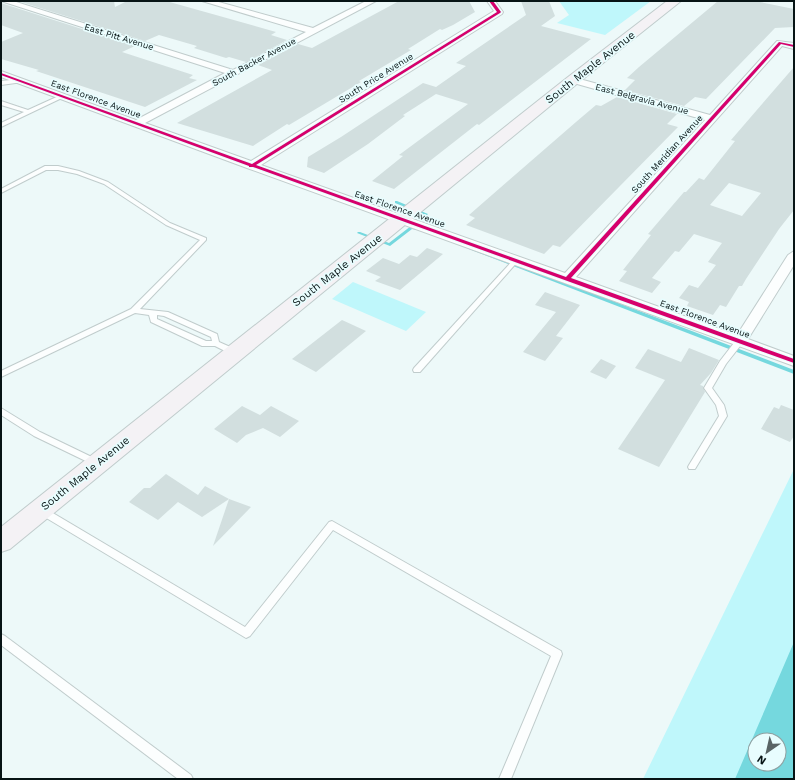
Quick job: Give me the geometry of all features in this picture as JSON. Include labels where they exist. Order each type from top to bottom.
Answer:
[{"type":"main road","name":"South Maple Avenue","points":[[4,536],[40,510],[234,352],[402,219],[572,80],[675,1]]},
{"type":"street","name":"East Pitt Avenue","points":[[5,1],[234,73]]},
{"type":"street","points":[[206,1],[312,31]]},
{"type":"street","name":"South Backer Avenue","points":[[137,123],[372,1]]},
{"type":"street","name":"South Price Avenue","points":[[250,166],[499,12],[491,1]]},
{"type":"street","name":"South Meridian Avenue","points":[[568,278],[780,43],[794,46]]},
{"type":"street","name":"East Florence Avenue","points":[[1,74],[250,166],[516,259],[794,361]]},
{"type":"street","name":"East Belgravia Avenue","points":[[572,80],[711,118]]},
{"type":"street","points":[[740,341],[794,255]]},
{"type":"lane","points":[[1,83],[21,81]]},
{"type":"lane","points":[[1,125],[62,96]]},
{"type":"lane","points":[[1,103],[28,112]]},
{"type":"lane","points":[[1,191],[45,168],[58,168],[79,173],[106,183],[168,224],[204,239],[134,311],[1,374]]},
{"type":"lane","points":[[417,370],[516,259]]},
{"type":"lane","points":[[134,311],[165,314],[214,336],[216,343]]},
{"type":"lane","points":[[153,314],[154,320],[205,344],[216,343],[234,352]]},
{"type":"lane","points":[[692,467],[723,416],[720,405],[708,388],[723,363],[740,341]]},
{"type":"lane","points":[[1,411],[37,434],[98,463]]},
{"type":"lane","points":[[40,510],[246,633],[332,525],[557,654],[505,779]]},
{"type":"lane","points":[[1,639],[187,779]]},
{"type":"shaded area","points":[[559,1],[651,1],[605,35],[557,23],[569,15]]},
{"type":"shaded area","points":[[353,282],[426,312],[406,331],[332,299]]},
{"type":"shaded area","points":[[794,469],[794,779],[643,779]]},
{"type":"shaded area","points":[[794,642],[794,779],[735,779],[747,751],[747,772],[787,772],[787,732],[755,732]]},
{"type":"building","points":[[18,1],[114,1],[115,7],[127,1],[166,1],[276,32],[271,35],[287,40],[246,62],[229,57],[226,58],[194,48],[197,46],[159,35],[145,41]]},
{"type":"building","points":[[399,1],[469,1],[475,12],[453,25],[442,30],[440,29],[408,49],[411,50],[359,81],[361,82],[289,125],[287,124],[253,146],[177,123],[272,70],[258,65],[298,44],[312,48]]},
{"type":"building","points":[[521,1],[549,1],[555,16],[541,26],[591,39],[479,125],[477,124],[394,189],[372,181],[403,156],[399,155],[468,104],[436,94],[403,115],[405,116],[368,144],[324,173],[307,167],[308,157],[423,83],[436,87],[466,66],[456,63],[526,15]]},
{"type":"building","points":[[718,1],[755,1],[794,9],[794,27],[775,28],[706,99],[695,97],[684,106],[625,90],[635,80],[627,78]]},
{"type":"building","points":[[1,3],[135,46],[122,52],[193,75],[189,78],[197,80],[145,107],[36,71],[39,70],[1,59],[1,42],[23,33],[1,25]]},
{"type":"building","points":[[794,67],[794,210],[779,229],[742,286],[739,286],[726,307],[720,305],[713,315],[687,306],[689,302],[679,298],[689,285],[698,288],[716,265],[708,262],[722,243],[694,234],[679,252],[675,251],[652,278],[661,282],[652,293],[619,281],[627,271],[623,270],[651,235],[648,234],[684,192],[686,192],[699,178],[704,180],[735,141],[731,140]],"holes":[[[729,183],[761,193],[742,216],[710,205]]]},
{"type":"building","points":[[617,97],[677,114],[667,124],[678,127],[560,247],[553,245],[544,254],[466,225],[475,218],[469,215],[596,105],[601,106]]},
{"type":"building","points":[[427,248],[443,254],[400,290],[375,281],[381,277],[366,271],[383,258],[399,264],[410,255],[417,257]]},
{"type":"building","points":[[545,292],[580,305],[556,336],[563,338],[545,361],[523,352],[556,312],[535,305]]},
{"type":"building","points":[[342,320],[366,331],[316,372],[292,359]]},
{"type":"building","points":[[689,348],[719,360],[711,373],[700,385],[703,386],[705,392],[659,467],[618,449],[665,380],[635,368],[648,349],[681,362]]},
{"type":"building","points":[[601,359],[616,366],[606,379],[590,372]]},
{"type":"building","points":[[781,405],[794,410],[794,436],[790,442],[761,429],[774,407],[779,409]]},
{"type":"building","points":[[242,406],[260,415],[271,406],[299,421],[280,437],[263,428],[246,435],[237,443],[214,429]]},
{"type":"building","points":[[166,474],[198,495],[205,486],[229,499],[202,517],[178,502],[158,520],[129,502],[144,488],[150,488]]},
{"type":"building","points":[[229,499],[251,507],[213,546]]},
{"type":"waterway","points":[[396,202],[426,214],[414,225]]},
{"type":"waterway","points":[[359,233],[390,245],[412,227],[417,229]]},
{"type":"waterway","points":[[470,248],[794,372]]},
{"type":"cycle path","points":[[251,166],[499,12],[491,1]]},
{"type":"cycle path","points":[[568,278],[780,43],[794,46]]},
{"type":"cycle path","points":[[1,74],[794,361]]}]
